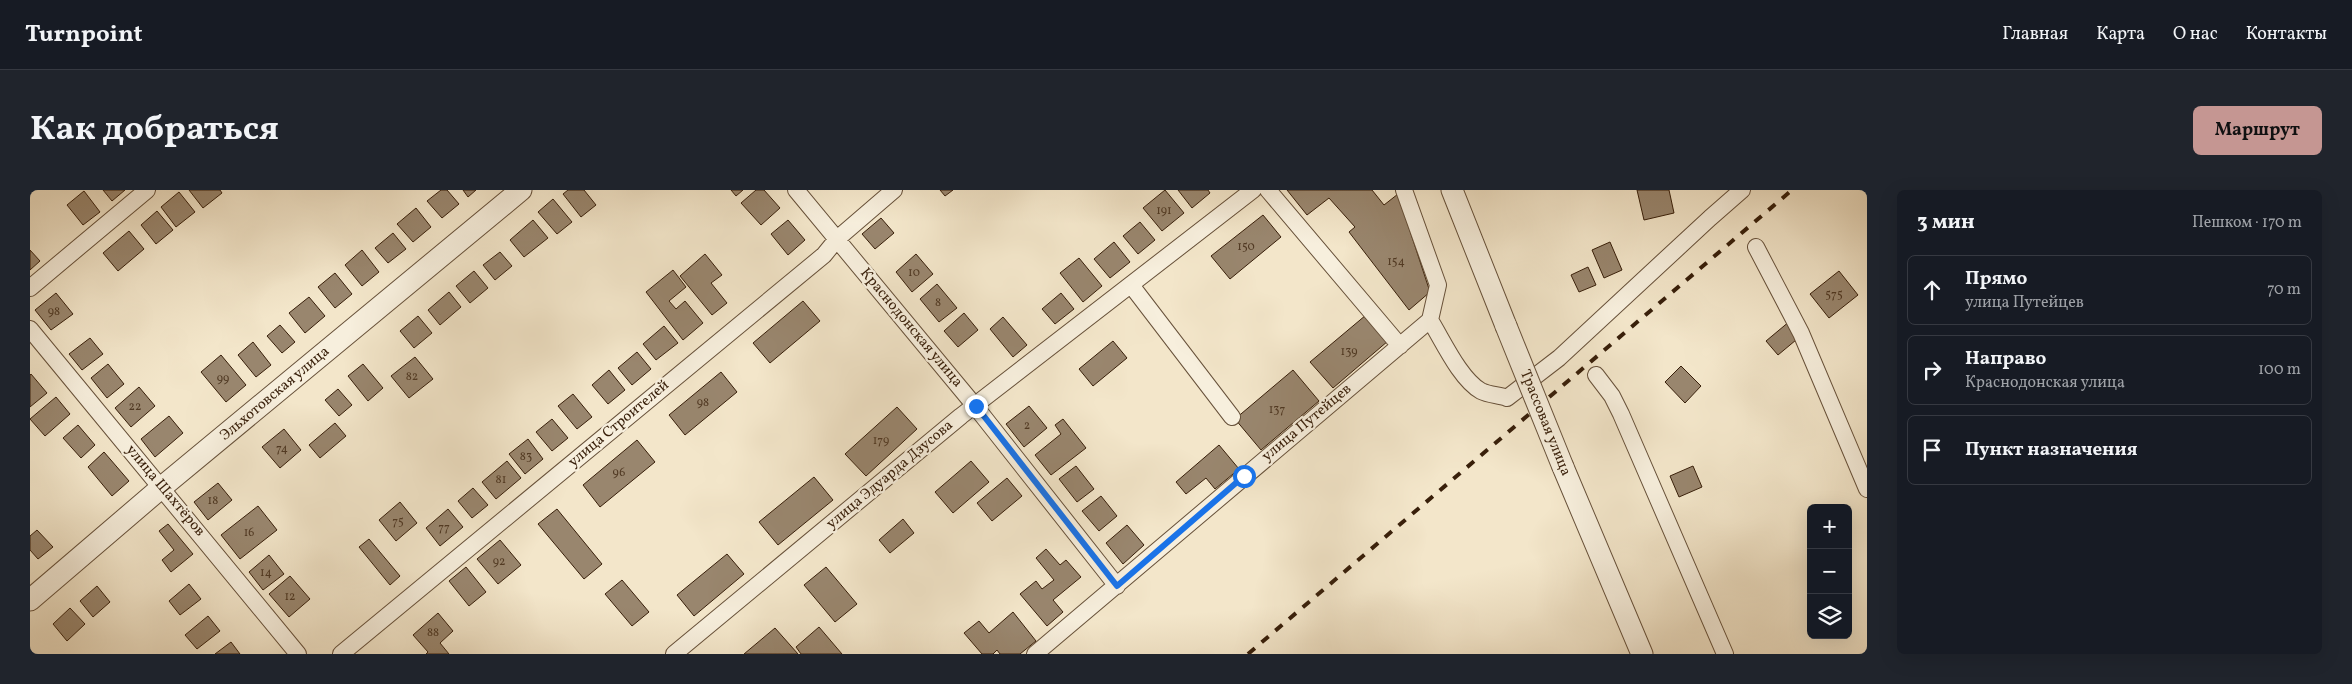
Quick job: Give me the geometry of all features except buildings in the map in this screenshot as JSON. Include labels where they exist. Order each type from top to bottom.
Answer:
[{"type":"street","points":[[30,288],[147,190]]},
{"type":"street","name":"Эльхотовская улица","points":[[30,600],[162,487],[521,190]]},
{"type":"street","name":"Краснодонская улица","points":[[796,190],[976,406],[1117,586]]},
{"type":"street","name":"улица Строителей","points":[[341,654],[824,255],[837,239],[894,190]]},
{"type":"street","name":"улица Эдуарда Дзусова","points":[[674,654],[961,416],[1253,190]]},
{"type":"street","points":[[1268,190],[1400,346]]},
{"type":"street","points":[[1404,190],[1438,285],[1430,320],[1462,372],[1472,384],[1482,392],[1507,398],[1559,358],[1742,190]]},
{"type":"street","name":"Трассовая улица","points":[[1452,190],[1563,467],[1642,654]]},
{"type":"street","points":[[1756,247],[1801,333],[1867,489]]},
{"type":"street","points":[[1131,285],[1232,417]]},
{"type":"street","name":"улица Путейцев","points":[[1035,654],[1430,320]]},
{"type":"street","name":"улица Шахтёров","points":[[30,329],[298,654]]},
{"type":"street","points":[[1596,375],[1612,396],[1621,414],[1725,654]]},
{"type":"railway","points":[[1248,654],[1792,190]]},
{"type":"route","points":[[976,406],[1117,586],[1244,476]]}]
